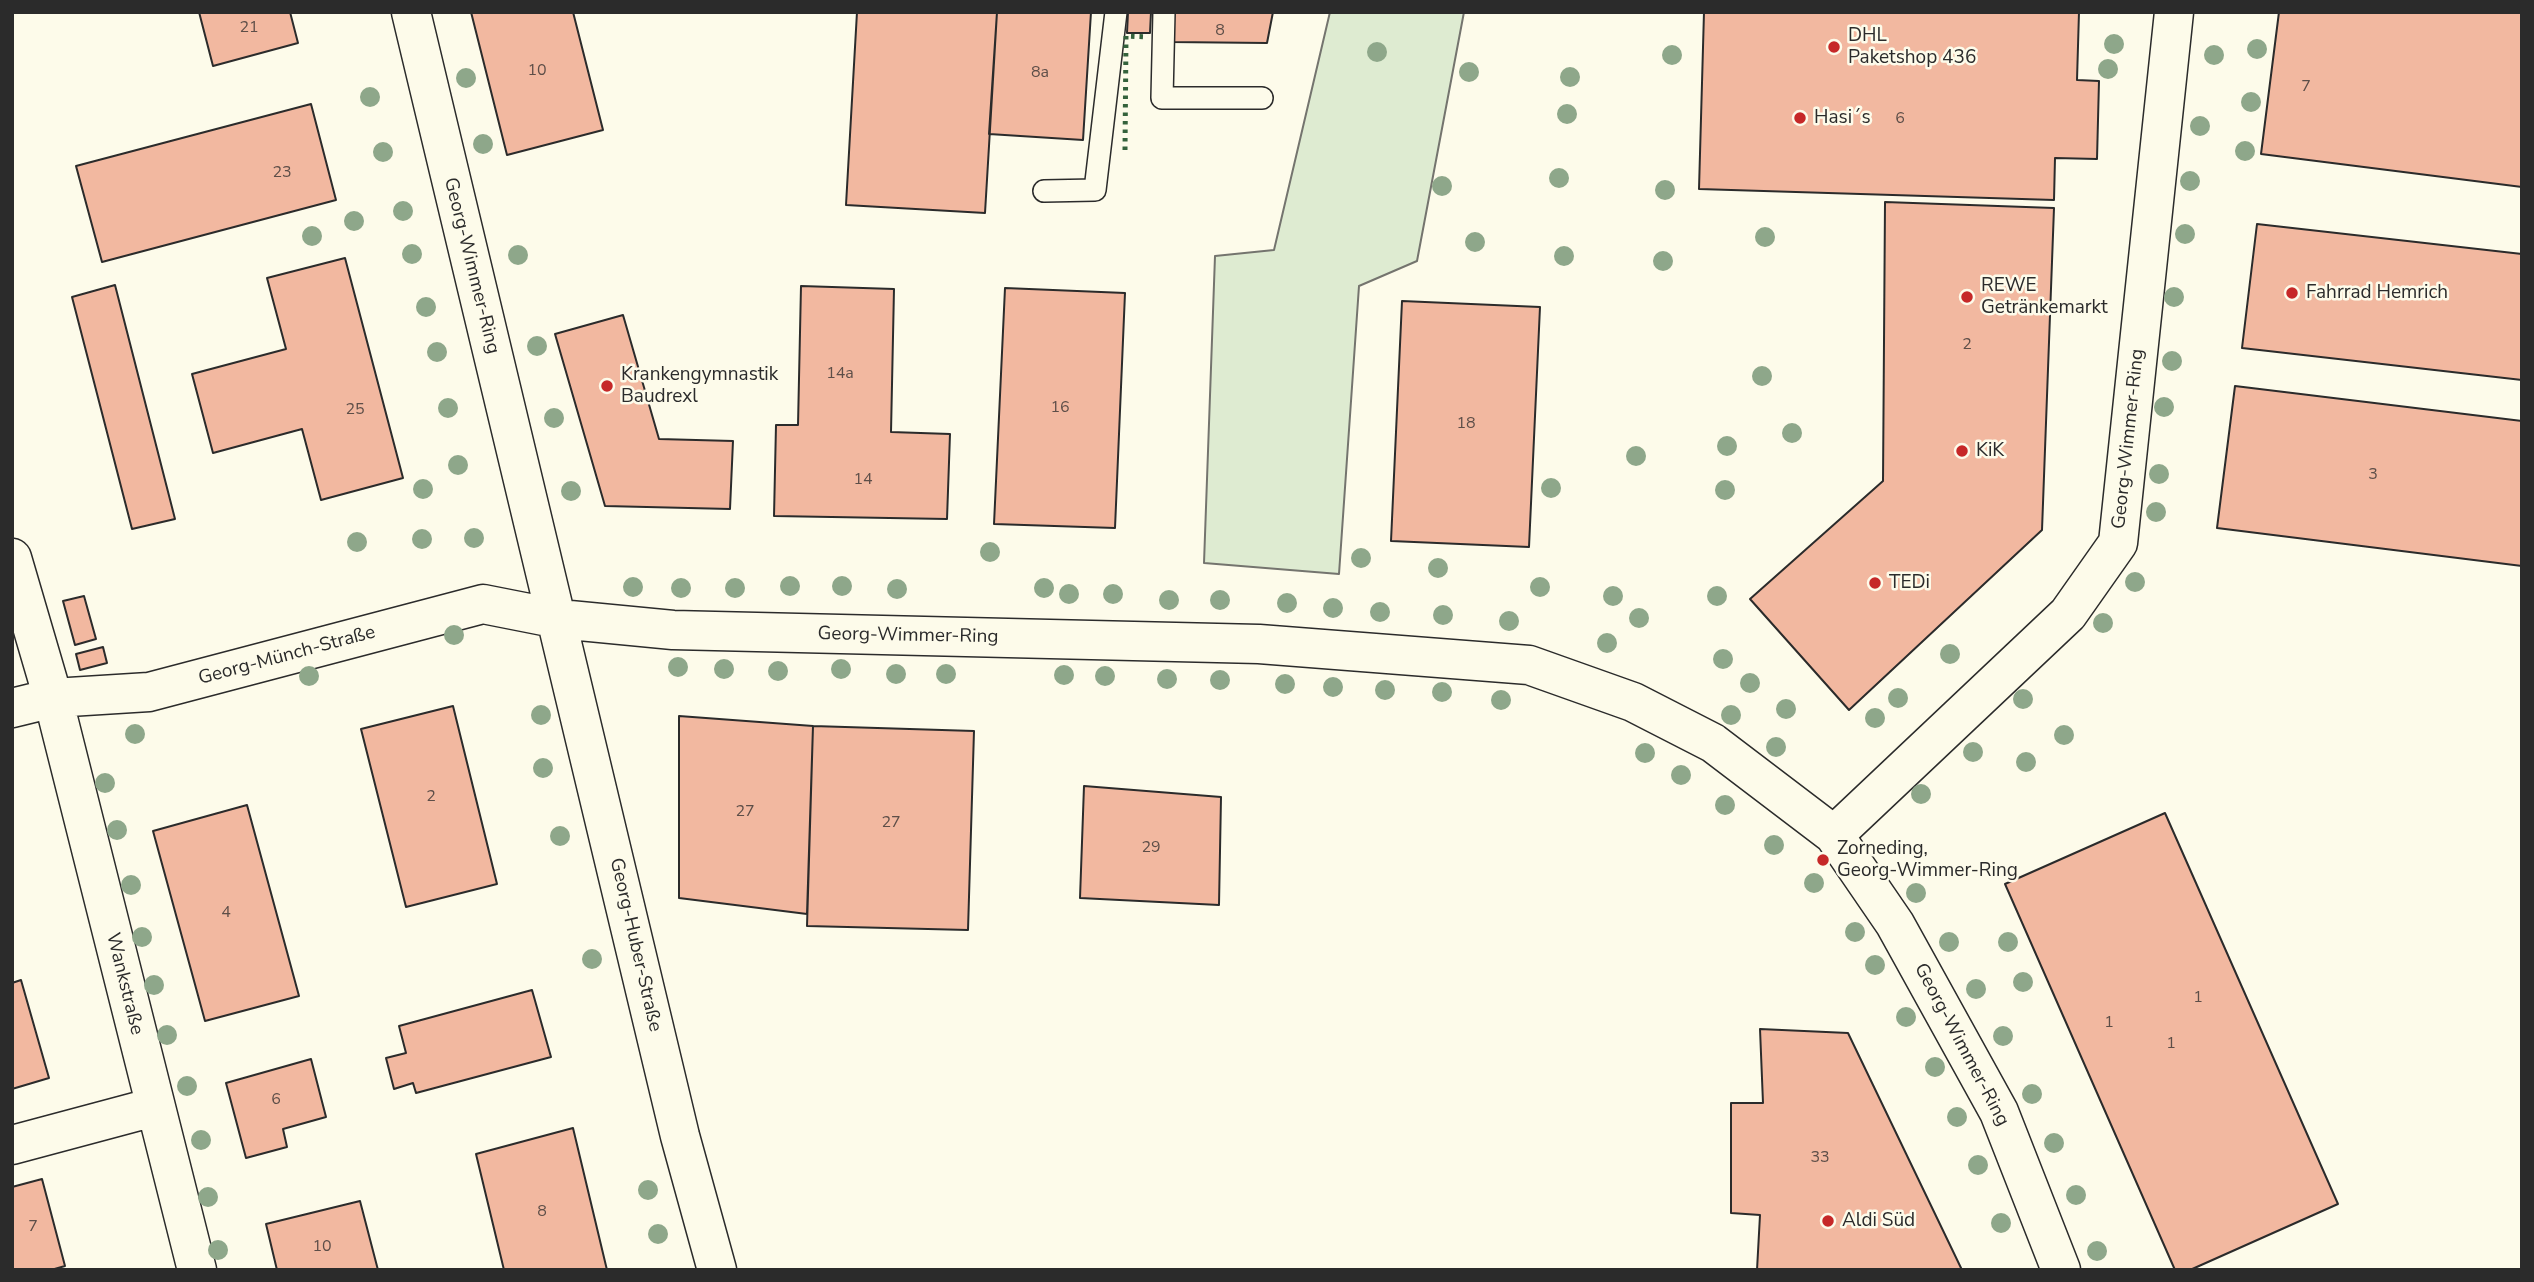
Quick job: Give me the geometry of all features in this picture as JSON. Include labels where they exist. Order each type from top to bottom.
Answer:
[{"type":"street","name":"Georg-Wimmer-Ring","points":[[411,12],[544,568],[559,619],[673,630],[1259,644],[1529,665],[1633,702],[1713,743],[1834,835],[1895,924],[1987,1090],[2061,1270]]},
{"type":"street","name":"Georg-Wimmer-Ring","points":[[1834,835],[2068,614],[2118,543],[2175,12]]},
{"type":"street","name":"Wankstraße","points":[[12,558],[53,698],[197,1270]]},
{"type":"street","name":"Georg-Münch-Straße","points":[[12,708],[53,698],[149,692],[483,604],[559,619]]},
{"type":"street","name":"Georg-Huber-Straße","points":[[559,619],[680,1136],[717,1270]]},
{"type":"street","points":[[12,1145],[154,1107]]},
{"type":"lane","points":[[1044,191],[1096,190],[1116,12]]},
{"type":"lane","points":[[1164,12],[1162,98],[1262,98]]},
{"type":"green space","points":[[1330,12],[1464,12],[1417,261],[1359,286],[1339,574],[1204,563],[1215,256],[1274,250]]},
{"type":"building","points":[[199,12],[290,12],[298,43],[213,66]]},
{"type":"building","points":[[471,12],[573,12],[603,130],[507,155]]},
{"type":"building","points":[[857,12],[997,12],[985,213],[846,205]]},
{"type":"building","points":[[997,12],[1091,12],[1083,140],[989,134]]},
{"type":"building","points":[[1128,12],[1151,12],[1150,33],[1127,33]]},
{"type":"building","points":[[1171,12],[1273,12],[1267,43],[1170,42]]},
{"type":"building","points":[[1704,12],[2079,12],[2077,80],[2099,81],[2097,159],[2055,158],[2054,200],[1699,189]]},
{"type":"building","points":[[2279,12],[2522,12],[2522,187],[2261,154]]},
{"type":"building","points":[[311,104],[336,200],[102,262],[76,166]]},
{"type":"building","points":[[1885,202],[2054,208],[2042,530],[1849,710],[1750,599],[1883,481]]},
{"type":"building","points":[[2257,224],[2522,254],[2522,380],[2242,348]]},
{"type":"building","points":[[345,258],[403,478],[321,500],[302,429],[213,453],[192,374],[286,349],[267,278]]},
{"type":"building","points":[[115,285],[175,519],[132,529],[72,297]]},
{"type":"building","points":[[801,286],[894,289],[891,432],[950,434],[947,519],[774,516],[776,425],[798,425]]},
{"type":"building","points":[[1005,288],[1125,293],[1115,528],[994,524]]},
{"type":"building","points":[[1402,301],[1540,307],[1529,547],[1391,541]]},
{"type":"building","name":"Krankengymnastik Baudrexl","points":[[623,315],[659,439],[733,441],[730,509],[605,506],[555,334]]},
{"type":"building","points":[[2235,386],[2522,421],[2522,566],[2217,528]]},
{"type":"building","points":[[84,596],[96,639],[75,645],[63,601]]},
{"type":"building","points":[[103,647],[107,663],[80,670],[76,654]]},
{"type":"building","points":[[453,706],[497,884],[406,907],[361,729]]},
{"type":"building","points":[[679,716],[813,726],[807,914],[679,898]]},
{"type":"building","points":[[813,726],[974,731],[968,930],[807,926]]},
{"type":"building","points":[[1084,786],[1221,797],[1219,905],[1080,898]]},
{"type":"building","points":[[247,805],[299,996],[205,1021],[153,831]]},
{"type":"building","points":[[2165,813],[2338,1204],[2190,1270],[2175,1270],[2005,884]]},
{"type":"building","points":[[21,980],[49,1078],[12,1089],[12,983]]},
{"type":"building","points":[[532,990],[551,1057],[416,1093],[413,1083],[394,1089],[386,1058],[406,1053],[399,1026]]},
{"type":"building","points":[[1760,1029],[1848,1033],[1962,1270],[1757,1270],[1760,1215],[1731,1213],[1731,1103],[1763,1103]]},
{"type":"building","points":[[311,1059],[326,1117],[283,1129],[287,1147],[246,1158],[226,1083]]},
{"type":"building","points":[[573,1128],[607,1270],[504,1270],[476,1154]]},
{"type":"building","points":[[42,1179],[65,1266],[51,1270],[12,1270],[12,1187]]},
{"type":"building","points":[[360,1201],[378,1270],[277,1270],[266,1224]]},
{"type":"hedge","points":[[1125,150],[1126,36],[1148,37]]},
{"type":"place","name":"DHL Paketshop 436","points":[[1834,47]]},
{"type":"place","name":"Hasi´s","points":[[1800,118]]},
{"type":"place","name":"Fahrrad Hemrich","points":[[2292,293]]},
{"type":"place","name":"REWE Getränkemarkt","points":[[1967,297]]},
{"type":"place","name":"Krankengymnastik Baudrexl","points":[[607,386]]},
{"type":"place","name":"KiK","points":[[1962,451]]},
{"type":"place","name":"TEDi","points":[[1875,583]]},
{"type":"place","name":"Zorneding, Georg-Wimmer-Ring","points":[[1823,860]]},
{"type":"place","name":"Aldi Süd","points":[[1828,1221]]}]
